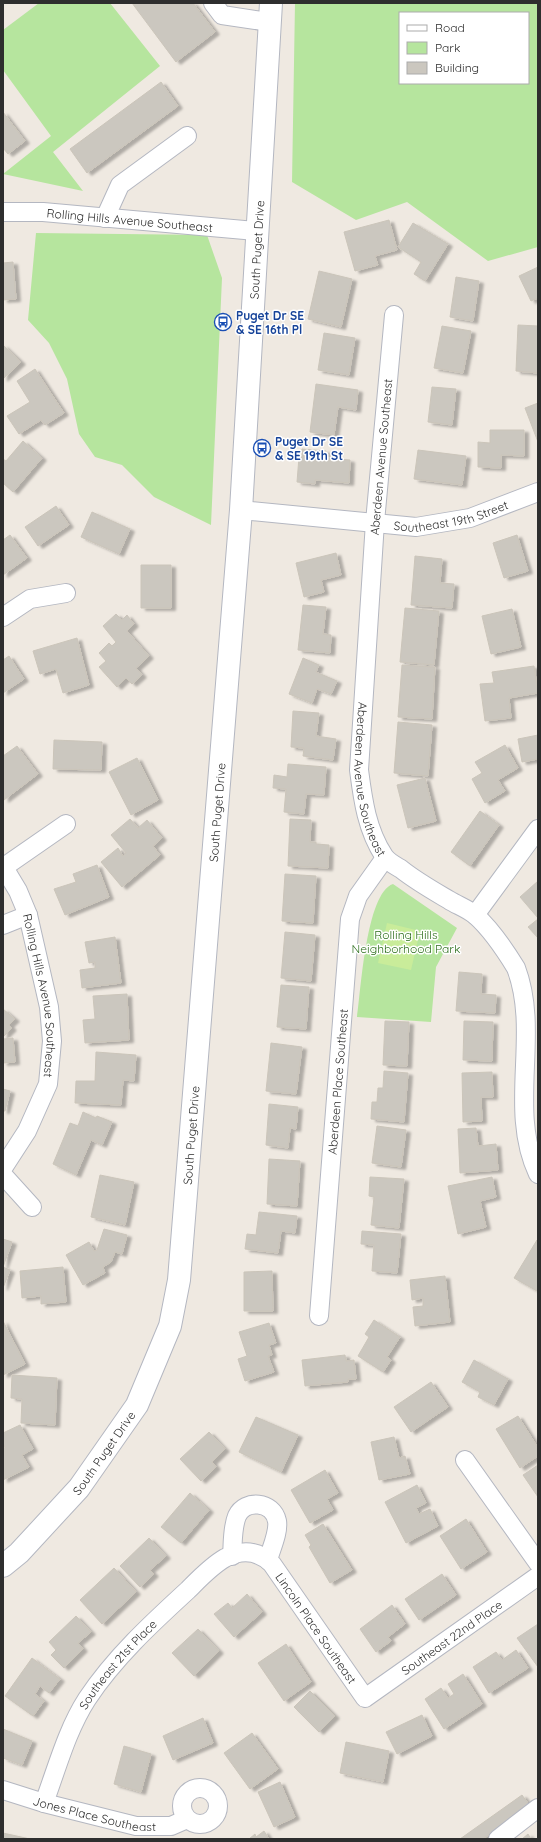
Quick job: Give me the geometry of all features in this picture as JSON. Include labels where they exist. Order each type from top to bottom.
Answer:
[{"type":"street","points":[[213,3],[222,15],[270,12]]},
{"type":"street","name":"South Puget Drive","points":[[3,1566],[18,1553],[79,1488],[137,1406],[170,1326],[179,1280],[241,510],[256,231],[270,12]]},
{"type":"street","points":[[105,218],[120,185],[187,136]]},
{"type":"street","name":"Rolling Hills Avenue Southeast","points":[[3,212],[43,212],[256,231]]},
{"type":"street","name":"Aberdeen Avenue Southeast","points":[[394,315],[375,522],[359,770],[363,806],[370,828],[385,858],[421,884],[475,915],[495,939],[516,969],[526,990],[536,1022],[528,1132],[533,1164],[538,1174]]},
{"type":"street","name":"Southeast 19th Street","points":[[241,510],[416,527],[470,518],[538,493]]},
{"type":"street","points":[[3,617],[30,599],[66,593]]},
{"type":"street","points":[[4,866],[66,824]]},
{"type":"street","points":[[475,915],[538,829]]},
{"type":"street","name":"Aberdeen Place Southeast","points":[[319,1316],[350,919],[358,896],[385,858]]},
{"type":"street","name":"Rolling Hills Avenue Southeast","points":[[3,1168],[27,1131],[48,1084],[52,1040],[49,1007],[28,915],[18,891],[4,866]]},
{"type":"street","points":[[3,925],[28,915]]},
{"type":"street","points":[[3,1175],[32,1207]]},
{"type":"street","points":[[465,1460],[538,1563]]},
{"type":"street","points":[[258,1504],[270,1509],[277,1520],[277,1527],[268,1560],[257,1553],[238,1554],[236,1518],[244,1507],[258,1504]]},
{"type":"street","name":"Southeast 21st Place","points":[[44,1803],[70,1735],[86,1700],[108,1670],[207,1572],[226,1558],[238,1554]]},
{"type":"street","name":"Lincoln Place Southeast","points":[[268,1560],[365,1698]]},
{"type":"street","name":"Southeast 22nd Place","points":[[365,1698],[538,1576]]},
{"type":"street","name":"Jones Place Southeast","points":[[3,1790],[44,1803],[136,1826],[171,1826],[187,1819]]},
{"type":"street","points":[[498,1839],[538,1808]]},
{"type":"green space","points":[[39,3],[110,3],[160,66],[53,152],[83,191],[3,174],[51,136],[3,70],[3,30]]},
{"type":"green space","points":[[295,3],[538,3],[538,247],[488,261],[407,202],[356,220],[292,182]]},
{"type":"green space","points":[[36,233],[207,235],[222,278],[211,525],[154,497],[122,465],[95,457],[79,434],[67,379],[49,343],[28,320]]},
{"type":"green space","name":"Rolling Hills Neighborhood Park","points":[[393,884],[457,928],[436,967],[431,1022],[357,1017],[366,944],[371,923],[377,905],[384,891]]},
{"type":"green space","points":[[387,923],[420,931],[411,970],[378,963]]},
{"type":"building","points":[[132,3],[193,3],[215,32],[176,62]]},
{"type":"building","points":[[161,82],[178,106],[87,173],[70,149]]},
{"type":"building","points":[[3,112],[25,141],[8,154],[3,148]]},
{"type":"building","points":[[389,220],[397,250],[375,256],[378,265],[355,271],[344,232]]},
{"type":"building","points":[[413,223],[448,244],[425,281],[414,274],[421,262],[398,247]]},
{"type":"building","points":[[13,262],[16,299],[3,300],[3,263]]},
{"type":"building","points":[[538,267],[538,298],[531,301],[519,276]]},
{"type":"building","points":[[319,271],[352,279],[341,327],[308,319]]},
{"type":"building","points":[[456,277],[479,281],[473,321],[450,317]]},
{"type":"building","points":[[518,325],[538,326],[538,373],[516,371]]},
{"type":"building","points":[[442,326],[471,331],[463,373],[434,368]]},
{"type":"building","points":[[324,333],[355,338],[349,375],[318,370]]},
{"type":"building","points":[[3,345],[21,362],[3,379]]},
{"type":"building","points":[[35,369],[64,413],[45,425],[41,420],[19,434],[7,416],[30,402],[17,381]]},
{"type":"building","points":[[316,384],[358,390],[356,410],[338,407],[334,435],[310,432]]},
{"type":"building","points":[[432,387],[456,389],[452,425],[428,422]]},
{"type":"building","points":[[538,403],[538,442],[525,408]]},
{"type":"building","points":[[490,430],[524,430],[524,456],[501,455],[501,468],[478,467],[478,442],[490,443]]},
{"type":"building","points":[[23,441],[42,458],[13,492],[3,483],[3,459],[6,461]]},
{"type":"building","points":[[302,449],[326,451],[325,458],[350,460],[349,483],[315,480],[315,484],[297,482],[299,457],[302,457]]},
{"type":"building","points":[[418,450],[466,456],[462,485],[414,479]]},
{"type":"building","points":[[56,506],[69,525],[38,546],[25,527]]},
{"type":"building","points":[[92,512],[130,529],[119,554],[81,537]]},
{"type":"building","points":[[10,535],[27,558],[3,575],[3,540]]},
{"type":"building","points":[[517,535],[528,571],[504,578],[493,543]]},
{"type":"building","points":[[336,553],[341,575],[321,580],[324,592],[304,597],[296,563]]},
{"type":"building","points":[[415,556],[442,559],[440,583],[454,584],[452,608],[411,605]]},
{"type":"building","points":[[141,565],[171,565],[171,608],[141,608]]},
{"type":"building","points":[[303,605],[326,607],[323,634],[331,635],[330,653],[298,650]]},
{"type":"building","points":[[405,608],[439,611],[434,665],[400,662]]},
{"type":"building","points":[[512,609],[521,647],[491,654],[482,616]]},
{"type":"building","points":[[116,614],[122,620],[127,615],[134,624],[127,631],[149,656],[136,668],[142,675],[132,684],[126,678],[117,687],[99,667],[106,661],[99,653],[109,643],[112,646],[116,642],[103,626]]},
{"type":"building","points":[[77,638],[89,685],[63,693],[56,669],[40,674],[33,651]]},
{"type":"building","points":[[9,656],[24,679],[3,693],[3,660]]},
{"type":"building","points":[[303,658],[319,665],[316,672],[337,681],[331,694],[317,689],[312,703],[289,694]]},
{"type":"building","points":[[402,665],[435,667],[432,719],[398,717]]},
{"type":"building","points":[[534,666],[538,693],[509,698],[511,718],[485,721],[480,684],[494,683],[492,672]]},
{"type":"building","points":[[293,711],[319,713],[316,736],[336,739],[333,760],[303,756],[304,748],[291,747]]},
{"type":"building","points":[[398,722],[432,725],[428,776],[394,773]]},
{"type":"building","points":[[538,735],[538,759],[522,762],[518,739]]},
{"type":"building","points":[[54,740],[102,742],[101,770],[53,769]]},
{"type":"building","points":[[505,745],[518,768],[498,780],[505,791],[485,803],[472,779],[482,773],[475,762]]},
{"type":"building","points":[[17,746],[38,774],[4,800],[3,756]]},
{"type":"building","points":[[137,758],[158,800],[131,815],[109,772]]},
{"type":"building","points":[[288,764],[326,767],[324,795],[306,794],[304,814],[284,812],[286,789],[273,788],[274,775],[287,777]]},
{"type":"building","points":[[425,778],[436,821],[408,828],[397,785]]},
{"type":"building","points":[[480,811],[499,825],[470,866],[451,852]]},
{"type":"building","points":[[130,819],[138,828],[147,820],[162,838],[153,846],[160,855],[122,887],[101,862],[118,848],[123,856],[126,853],[111,835]]},
{"type":"building","points":[[290,819],[311,820],[310,842],[329,845],[328,868],[288,866]]},
{"type":"building","points":[[97,865],[109,897],[65,915],[54,889],[76,882],[73,874]]},
{"type":"building","points":[[285,874],[316,876],[313,923],[282,921]]},
{"type":"building","points":[[538,881],[538,918],[520,897]]},
{"type":"building","points":[[538,919],[538,938],[528,927]]},
{"type":"building","points":[[285,932],[315,935],[311,981],[281,978]]},
{"type":"building","points":[[115,937],[121,983],[82,988],[80,970],[95,968],[95,962],[89,963],[85,942]]},
{"type":"building","points":[[459,972],[482,974],[481,994],[496,995],[495,1013],[456,1011]]},
{"type":"building","points":[[281,985],[309,987],[306,1029],[277,1027]]},
{"type":"building","points":[[127,994],[129,1040],[85,1043],[83,1020],[95,1019],[93,996]]},
{"type":"building","points":[[3,1009],[15,1019],[9,1025],[12,1028],[3,1037]]},
{"type":"building","points":[[385,1021],[409,1022],[407,1066],[383,1065]]},
{"type":"building","points":[[464,1021],[493,1022],[492,1061],[463,1060]]},
{"type":"building","points":[[13,1038],[15,1062],[3,1063],[3,1039]]},
{"type":"building","points":[[271,1043],[302,1047],[296,1094],[266,1091]]},
{"type":"building","points":[[96,1052],[136,1055],[134,1081],[123,1080],[121,1105],[75,1103],[76,1081],[95,1081]]},
{"type":"building","points":[[384,1071],[408,1073],[404,1122],[371,1119],[372,1102],[377,1102],[378,1088],[383,1088]]},
{"type":"building","points":[[492,1072],[493,1097],[481,1097],[482,1121],[463,1122],[462,1073]]},
{"type":"building","points":[[3,1089],[10,1091],[5,1111],[3,1111]]},
{"type":"building","points":[[269,1104],[298,1107],[296,1129],[290,1128],[288,1148],[266,1145]]},
{"type":"building","points":[[83,1112],[96,1118],[97,1116],[112,1122],[102,1145],[91,1140],[76,1175],[53,1164],[70,1123],[78,1126]]},
{"type":"building","points":[[377,1126],[406,1130],[401,1167],[372,1163]]},
{"type":"building","points":[[476,1128],[478,1146],[496,1144],[498,1170],[460,1173],[458,1129]]},
{"type":"building","points":[[269,1159],[300,1161],[297,1206],[267,1204]]},
{"type":"building","points":[[100,1175],[134,1182],[125,1225],[91,1217]]},
{"type":"building","points":[[370,1177],[404,1179],[399,1228],[371,1225],[374,1197],[369,1196]]},
{"type":"building","points":[[492,1177],[496,1197],[480,1201],[486,1227],[458,1234],[448,1186]]},
{"type":"building","points":[[259,1212],[297,1216],[295,1233],[281,1231],[278,1253],[245,1249],[247,1234],[256,1235]]},
{"type":"building","points":[[104,1229],[127,1235],[122,1254],[115,1252],[111,1262],[103,1267],[105,1273],[83,1285],[66,1255],[89,1242],[94,1251],[97,1250]]},
{"type":"building","points":[[362,1231],[401,1234],[397,1273],[372,1271],[374,1245],[361,1244]]},
{"type":"building","points":[[3,1239],[12,1242],[3,1267]]},
{"type":"building","points":[[537,1240],[538,1289],[537,1291],[514,1278]]},
{"type":"building","points":[[3,1267],[10,1270],[3,1288]]},
{"type":"building","points":[[63,1267],[66,1302],[41,1304],[41,1296],[22,1298],[20,1271]]},
{"type":"building","points":[[272,1271],[273,1311],[244,1311],[244,1272]]},
{"type":"building","points":[[445,1276],[450,1322],[415,1326],[413,1307],[423,1306],[423,1298],[412,1300],[410,1280]]},
{"type":"building","points":[[374,1320],[400,1337],[387,1357],[391,1360],[383,1372],[358,1356],[369,1337],[365,1334]]},
{"type":"building","points":[[3,1321],[25,1364],[3,1375]]},
{"type":"building","points":[[269,1323],[276,1343],[269,1345],[272,1355],[268,1356],[274,1372],[245,1381],[238,1359],[247,1356],[239,1332]]},
{"type":"building","points":[[345,1355],[346,1361],[354,1360],[356,1379],[348,1379],[348,1382],[305,1386],[302,1360]]},
{"type":"building","points":[[474,1360],[508,1379],[494,1405],[478,1397],[480,1392],[462,1382]]},
{"type":"building","points":[[12,1375],[57,1378],[55,1425],[21,1423],[22,1399],[11,1398]]},
{"type":"building","points":[[431,1382],[448,1407],[411,1432],[394,1407]]},
{"type":"building","points":[[518,1416],[538,1448],[538,1456],[520,1468],[496,1429]]},
{"type":"building","points":[[256,1417],[298,1435],[281,1472],[239,1452]]},
{"type":"building","points":[[20,1425],[33,1449],[22,1455],[29,1467],[3,1480],[3,1449],[5,1448],[3,1443],[3,1433]]},
{"type":"building","points":[[209,1432],[225,1449],[212,1462],[216,1467],[201,1481],[180,1459]]},
{"type":"building","points":[[394,1437],[399,1458],[405,1456],[410,1474],[379,1480],[371,1442]]},
{"type":"building","points":[[538,1465],[538,1497],[523,1475]]},
{"type":"building","points":[[325,1470],[338,1493],[327,1499],[333,1510],[310,1523],[291,1490]]},
{"type":"building","points":[[417,1485],[426,1503],[416,1508],[419,1514],[430,1509],[438,1526],[406,1543],[385,1502]]},
{"type":"building","points":[[190,1493],[209,1510],[181,1543],[161,1527]]},
{"type":"building","points":[[466,1519],[487,1552],[461,1569],[440,1536]]},
{"type":"building","points":[[323,1524],[352,1570],[330,1583],[309,1547],[311,1545],[305,1535]]},
{"type":"building","points":[[149,1538],[166,1556],[150,1570],[154,1574],[140,1587],[120,1566]]},
{"type":"building","points":[[114,1568],[136,1592],[102,1624],[80,1600]]},
{"type":"building","points":[[442,1574],[456,1595],[419,1620],[405,1599]]},
{"type":"building","points":[[247,1594],[262,1612],[234,1637],[214,1614],[228,1603],[232,1608]]},
{"type":"building","points":[[392,1605],[405,1624],[388,1637],[391,1641],[376,1652],[360,1629]]},
{"type":"building","points":[[76,1616],[91,1632],[78,1643],[83,1649],[64,1668],[51,1655],[56,1650],[49,1642]]},
{"type":"building","points":[[538,1624],[538,1667],[517,1638]]},
{"type":"building","points":[[198,1629],[219,1651],[194,1676],[172,1653]]},
{"type":"building","points":[[286,1644],[311,1682],[284,1701],[258,1663]]},
{"type":"building","points":[[516,1650],[528,1668],[489,1693],[473,1667],[496,1652],[502,1660]]},
{"type":"building","points":[[32,1658],[60,1679],[49,1693],[40,1686],[35,1694],[44,1701],[33,1716],[5,1696]]},
{"type":"building","points":[[463,1674],[482,1704],[444,1729],[425,1699],[441,1688],[448,1698],[454,1694],[448,1684]]},
{"type":"building","points":[[310,1691],[335,1716],[319,1732],[294,1707]]},
{"type":"building","points":[[422,1715],[432,1736],[397,1754],[386,1732]]},
{"type":"building","points":[[203,1718],[213,1743],[173,1760],[163,1736]]},
{"type":"building","points":[[3,1729],[32,1741],[22,1765],[3,1758]]},
{"type":"building","points":[[252,1733],[278,1769],[250,1789],[224,1753]]},
{"type":"building","points":[[346,1742],[389,1751],[383,1782],[340,1773]]},
{"type":"building","points":[[124,1746],[151,1754],[141,1792],[114,1784]]},
{"type":"building","points":[[280,1782],[295,1817],[274,1827],[258,1792]]},
{"type":"building","points":[[522,1795],[530,1806],[483,1839],[460,1839]]},
{"type":"building","points":[[264,1831],[269,1839],[249,1839],[255,1834],[256,1837]]},
{"type":"building","points":[[3,1833],[30,1839],[3,1839]]},
{"type":"building","points":[[528,1834],[531,1839],[522,1839]]},
{"type":"place","name":"Puget Dr SE & SE 16th Pl","points":[[223,322]]},
{"type":"place","name":"Puget Dr SE & SE 19th St","points":[[262,448]]}]
